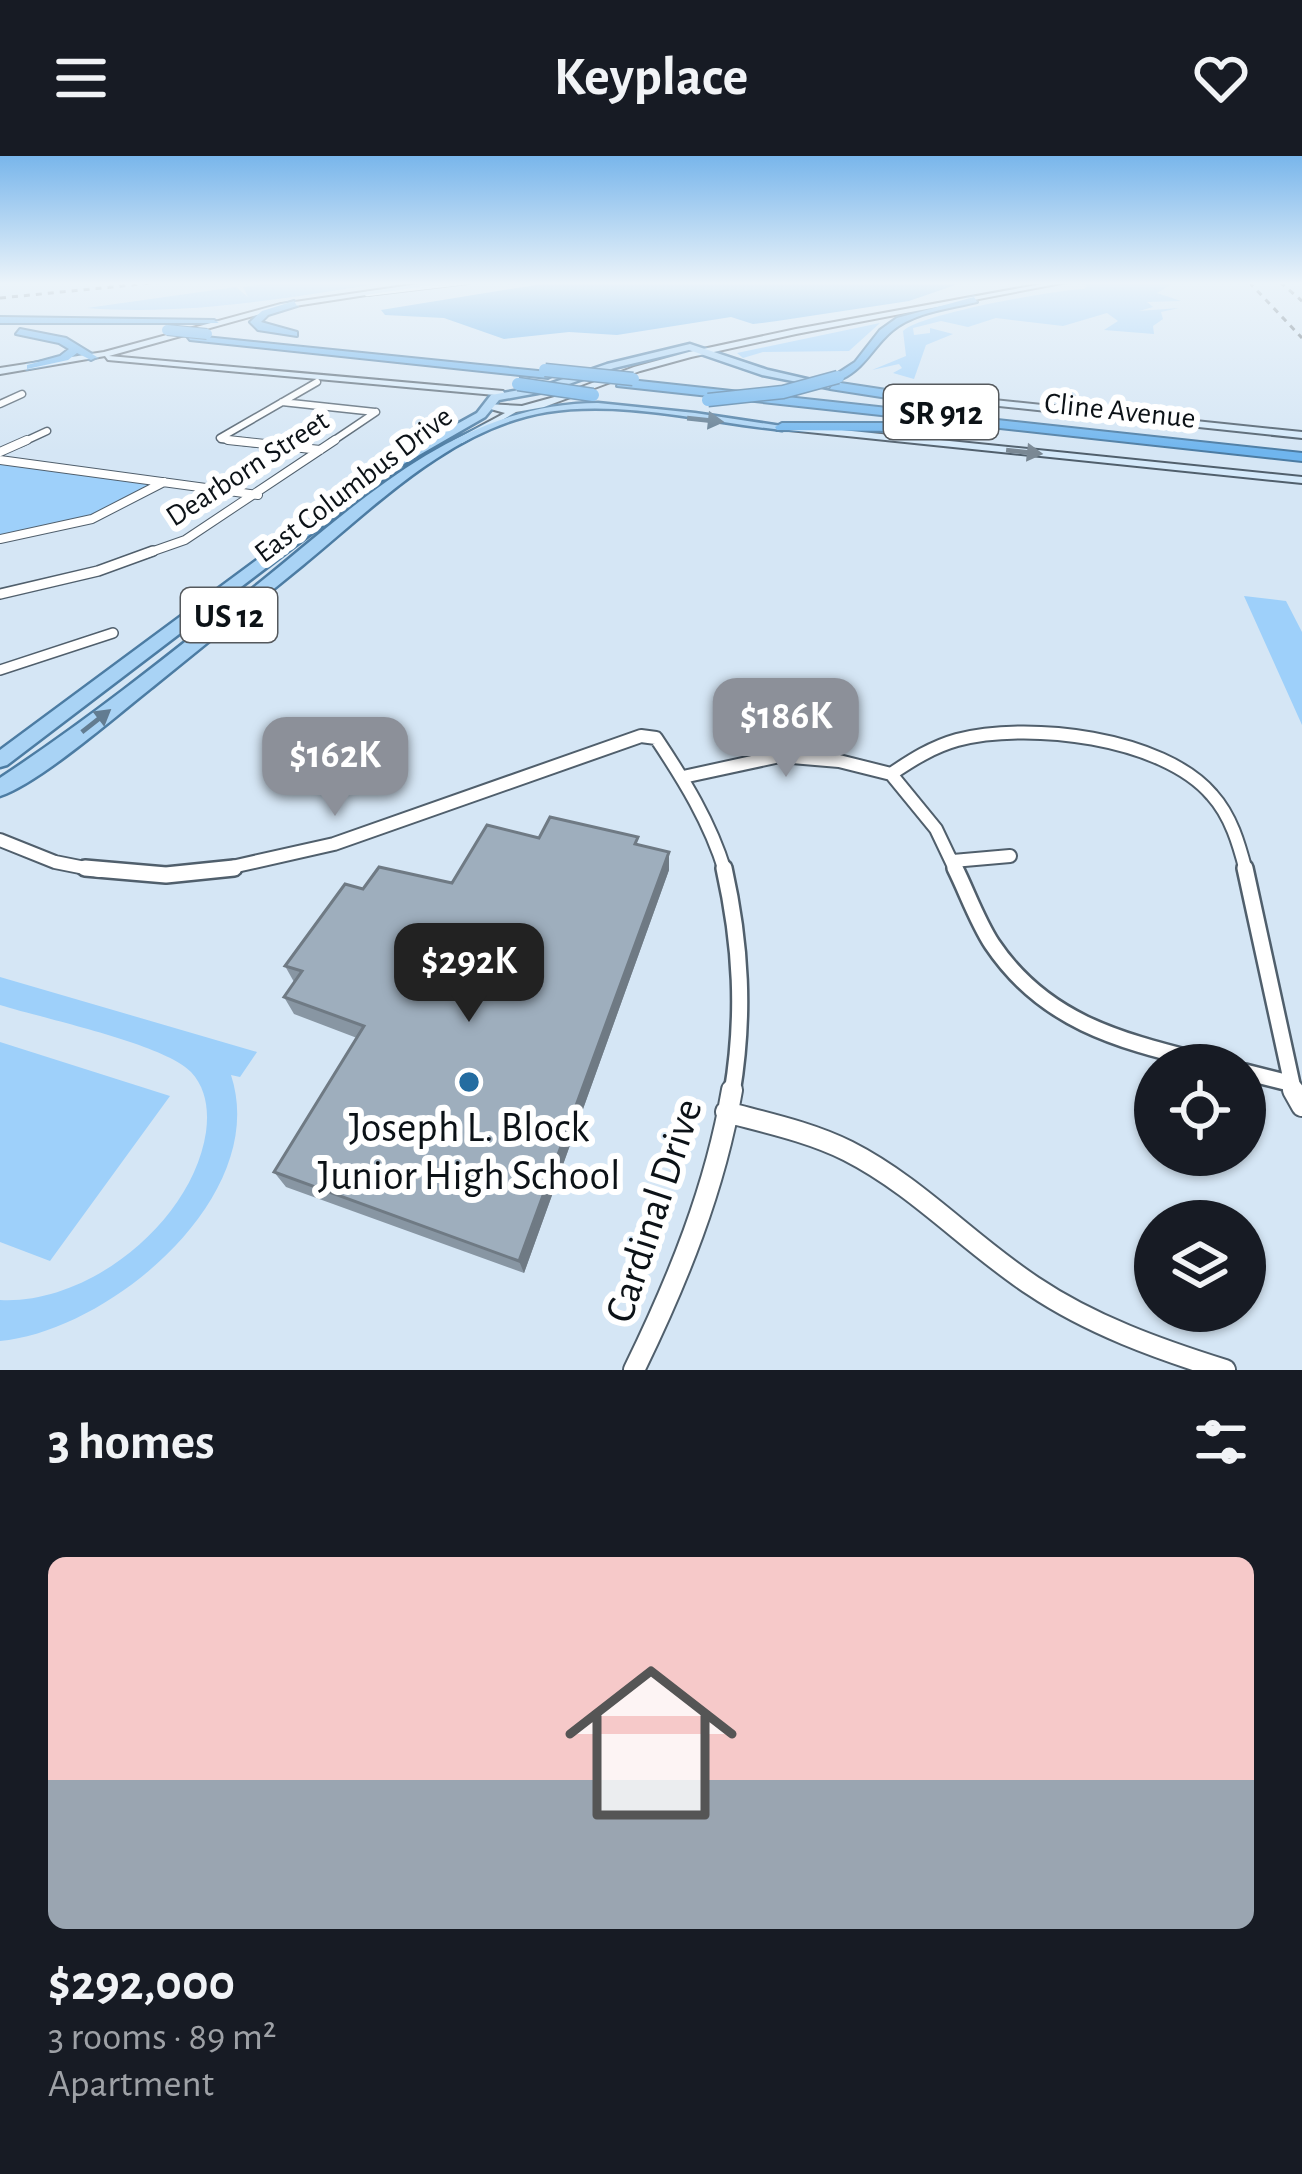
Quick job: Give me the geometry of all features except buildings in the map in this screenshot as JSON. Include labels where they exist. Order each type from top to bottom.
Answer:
[{"type":"highway","points":[[55,339],[91,357]]},
{"type":"highway","name":"Cline Avenue","points":[[206,339],[1302,454]]},
{"type":"highway","name":"Cline Avenue","points":[[286,339],[546,372]]},
{"type":"highway","points":[[325,339],[546,372]]},
{"type":"highway","points":[[836,382],[868,360],[880,339]]},
{"type":"highway","points":[[238,342],[593,395],[708,400],[836,382],[1250,445]]},
{"type":"highway","points":[[32,367],[64,358],[76,349]]},
{"type":"highway","name":"Cline Avenue","points":[[627,381],[1302,454]]},
{"type":"highway","name":"US 12","points":[[782,427],[996,428],[1185,445]]},
{"type":"main road","points":[[0,371],[91,357],[148,339]]},
{"type":"main road","points":[[136,361],[128,352],[151,339]]},
{"type":"main road","points":[[690,347],[735,339]]},
{"type":"main road","points":[[522,388],[543,397],[545,406],[629,371],[772,339]]},
{"type":"main road","points":[[732,362],[726,352],[739,345]]},
{"type":"main road","name":"Cline Avenue","points":[[690,347],[732,362],[836,382],[1302,435]]},
{"type":"main road","name":"US 12","points":[[489,404],[522,388],[690,347]]},
{"type":"main road","points":[[91,357],[317,382],[521,412]]},
{"type":"main road","points":[[91,357],[503,394]]},
{"type":"main road","name":"East Columbus Drive","points":[[0,760],[396,463],[489,404]]},
{"type":"main road","name":"Cline Avenue","points":[[521,412],[545,406],[590,408],[1302,480]]},
{"type":"main road","name":"US 12","points":[[458,441],[545,406]]},
{"type":"main road","name":"East Columbus Drive","points":[[0,788],[87,728],[377,497],[496,418],[521,412]]},
{"type":"street","points":[[317,382],[220,439],[321,451]]},
{"type":"street","points":[[0,391],[22,394],[0,404]]},
{"type":"street","name":"Dearborn Street","points":[[0,594],[144,557],[203,531],[376,412],[283,402]]},
{"type":"street","points":[[0,456],[47,430]]},
{"type":"street","points":[[0,456],[258,495]]},
{"type":"street","points":[[0,539],[92,519],[164,482]]},
{"type":"street","points":[[0,670],[113,633]]},
{"type":"street","points":[[891,774],[938,743],[1011,733],[1112,742],[1166,761],[1198,782],[1225,812],[1239,848],[1274,984],[1289,1083],[1302,1106]]},
{"type":"street","name":"Cardinal Drive","points":[[0,840],[62,866],[101,873],[145,877],[245,868],[340,844],[649,735],[683,778],[724,866],[739,939],[740,1025],[726,1112],[686,1249],[634,1370]]},
{"type":"street","points":[[683,778],[780,756],[839,761],[891,774],[923,811],[953,861],[992,944],[1041,999],[1103,1036],[1134,1044]]},
{"type":"street","points":[[953,861],[1010,856]]},
{"type":"street","points":[[1266,1077],[1289,1083]]},
{"type":"street","points":[[726,1112],[844,1149],[911,1191],[1013,1273],[1063,1304],[1152,1346],[1225,1370]]},
{"type":"shaded area","points":[[805,339],[863,339],[849,351],[763,352],[743,358],[737,353]]},
{"type":"shaded area","points":[[904,339],[942,339],[926,345],[914,379],[893,373],[902,368],[899,364],[872,370],[906,356]]},
{"type":"shaded area","points":[[0,463],[153,485],[84,518],[0,535]]},
{"type":"shaded area","points":[[1244,596],[1286,601],[1302,632],[1302,725]]},
{"type":"shaded area","points":[[0,977],[257,1052],[240,1077],[231,1075],[237,1121],[227,1167],[204,1210],[171,1250],[132,1285],[88,1312],[43,1332],[0,1341],[0,1300],[34,1298],[101,1273],[159,1226],[197,1165],[207,1116],[200,1085],[177,1062],[130,1042],[0,1005]]},
{"type":"shaded area","points":[[0,1042],[170,1096],[50,1261],[0,1242]]},
{"type":"place","name":"Joseph L. Block Junior High School","points":[[469,1082]]}]
